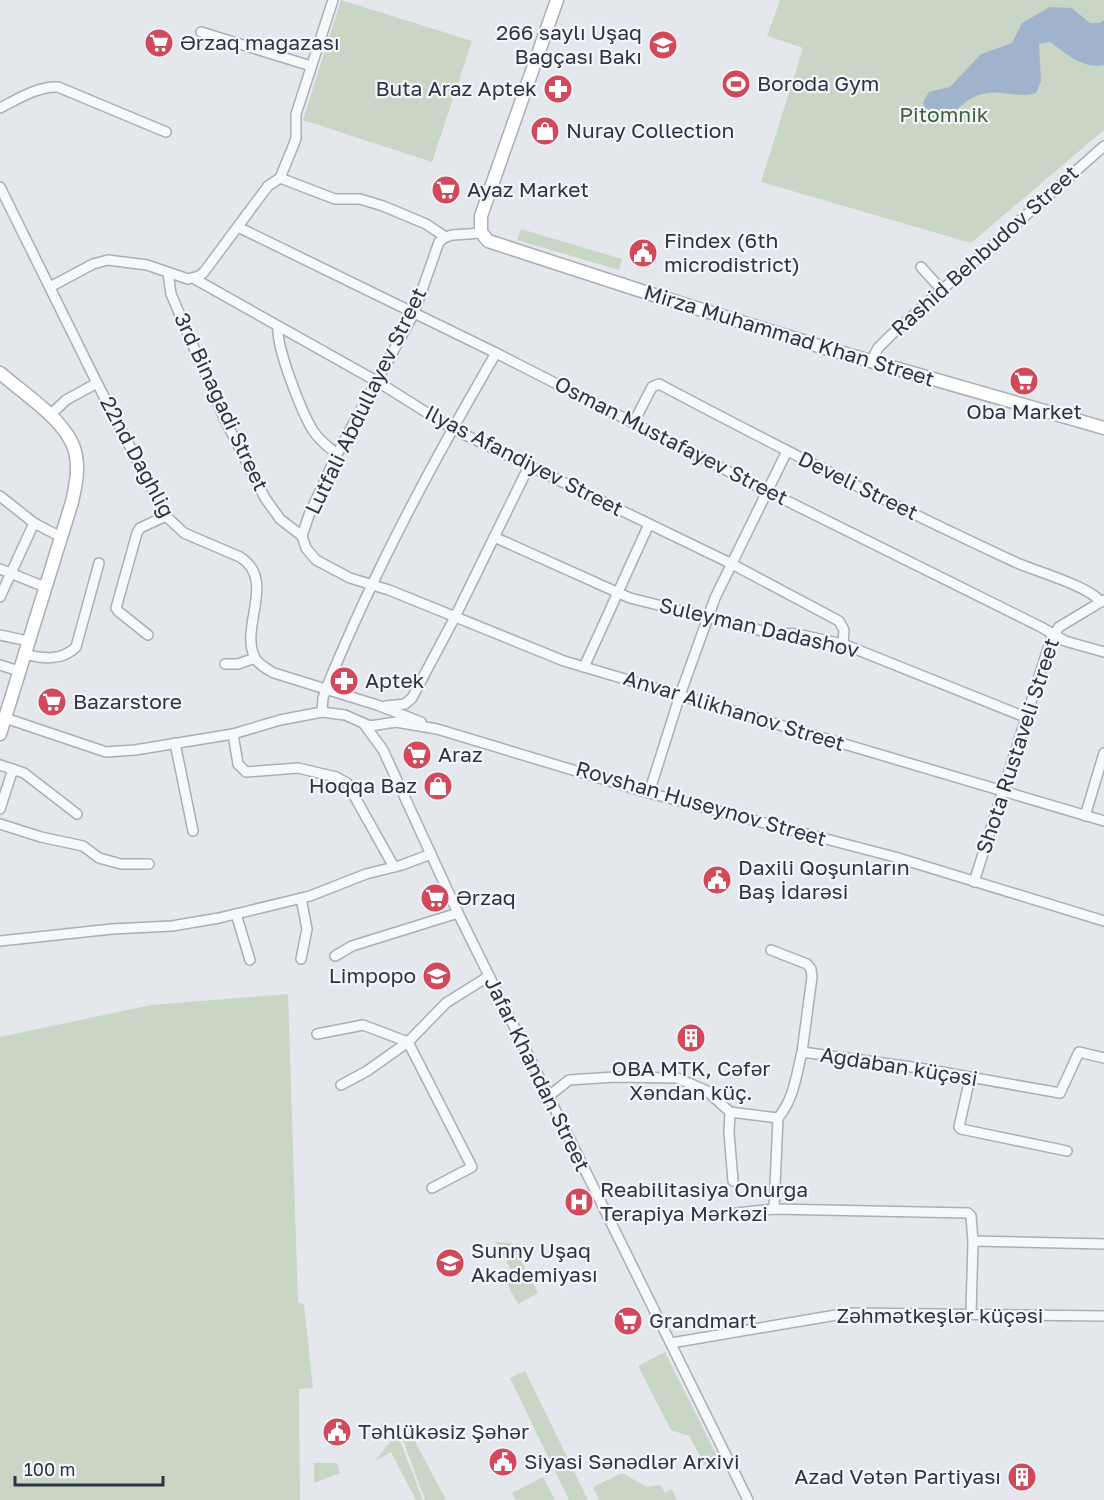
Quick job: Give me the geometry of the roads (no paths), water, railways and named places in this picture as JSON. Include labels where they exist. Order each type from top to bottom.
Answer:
[{"type":"street","points":[[193,278],[204,272],[268,186],[280,178],[296,138],[296,114],[333,0]]},
{"type":"street","points":[[280,178],[335,199],[360,200],[383,206],[426,224],[444,236],[473,235],[481,232],[481,216],[557,0]]},
{"type":"street","points":[[201,32],[311,66]]},
{"type":"street","points":[[0,108],[49,86],[58,87],[166,132]]},
{"type":"street","name":"Rashid Behbudov Street","points":[[871,361],[878,348],[941,289],[1104,146]]},
{"type":"street","name":"22nd Daghlig","points":[[0,187],[166,516],[179,530],[240,558],[254,569],[257,589],[252,639],[255,658]]},
{"type":"street","name":"Osman Mustafayev Street","points":[[238,227],[634,422],[1065,641],[1104,652]]},
{"type":"street","name":"Mirza Muhammad Khan Street","points":[[481,232],[488,241],[502,247],[654,296],[1104,428]]},
{"type":"street","name":"Lutfali Abdullayev Street","points":[[302,536],[309,515],[337,454],[414,313],[435,250],[444,236]]},
{"type":"street","name":"Ilyas Afandiyev Street","points":[[50,287],[101,260],[147,265],[182,278],[193,278],[378,381],[453,429],[732,564],[839,621],[844,630],[843,644]]},
{"type":"street","points":[[921,267],[941,289]]},
{"type":"street","name":"3rd Binagadi Street","points":[[168,273],[171,294],[229,428],[265,498],[280,519],[302,536],[306,548],[316,560],[350,578],[370,585]]},
{"type":"street","points":[[278,327],[279,347],[313,430],[324,445],[337,454]]},
{"type":"street","points":[[317,712],[370,585],[496,353]]},
{"type":"street","points":[[0,373],[50,416],[70,437],[76,456],[75,492],[1,727],[106,752],[135,750],[233,734],[317,712],[345,715],[364,724],[375,726],[396,722],[437,729]]},
{"type":"street","points":[[50,416],[66,400],[97,383]]},
{"type":"street","name":"Develi Street","points":[[634,422],[652,387],[659,384],[787,451],[1014,561],[1089,591],[1102,601]]},
{"type":"street","points":[[649,792],[708,616],[787,451]]},
{"type":"street","points":[[377,705],[394,706],[409,702],[455,617],[529,466]]},
{"type":"street","points":[[0,496],[34,523],[61,537]]},
{"type":"street","points":[[148,635],[117,608],[140,528],[166,516]]},
{"type":"street","points":[[0,597],[34,523]]},
{"type":"street","points":[[584,667],[650,524]]},
{"type":"street","name":"Suleyman Dadashov","points":[[494,537],[619,593],[771,633],[797,634],[843,644],[1025,717]]},
{"type":"street","points":[[24,654],[43,658],[59,657],[68,654],[76,647],[99,563]]},
{"type":"street","points":[[0,568],[45,587]]},
{"type":"street","name":"Anvar Alikhanov Street","points":[[370,585],[389,590],[584,667],[1104,821]]},
{"type":"street","name":"Shota Rustaveli Street","points":[[974,882],[1053,634],[1065,623],[1102,601]]},
{"type":"street","points":[[0,635],[28,641]]},
{"type":"street","points":[[225,664],[238,664],[255,658],[274,673],[377,705],[437,729]]},
{"type":"street","points":[[0,664],[19,671]]},
{"type":"street","points":[[377,705],[385,712],[380,743]]},
{"type":"street","name":"Jafar Khandan Street","points":[[364,724],[380,743],[458,913],[748,1500]]},
{"type":"street","name":"Rovshan Huseynov Street","points":[[437,729],[649,792],[895,857],[1104,921]]},
{"type":"street","points":[[233,734],[238,764],[246,772],[294,768],[336,777],[347,783],[393,867]]},
{"type":"street","points":[[176,743],[193,831]]},
{"type":"street","points":[[1084,816],[1104,753]]},
{"type":"street","points":[[0,765],[24,773],[77,814]]},
{"type":"street","points":[[0,809],[13,769]]},
{"type":"street","points":[[0,824],[41,837],[83,846],[99,858],[121,864],[149,864]]},
{"type":"street","points":[[0,941],[172,926],[236,914],[336,888],[366,874],[431,854]]},
{"type":"street","points":[[301,898],[307,929],[301,959]]},
{"type":"street","points":[[335,956],[352,946],[458,913]]},
{"type":"street","points":[[236,914],[250,960]]},
{"type":"street","points":[[771,950],[807,964],[811,969],[802,1052]]},
{"type":"street","points":[[341,1085],[367,1071],[408,1042],[446,1003],[489,976]]},
{"type":"street","points":[[317,1034],[363,1025],[408,1042],[472,1167],[432,1188]]},
{"type":"street","name":"Ağdaban küçəsi","points":[[778,1118],[792,1096],[802,1052],[919,1068],[1060,1093],[1079,1052],[1104,1058]]},
{"type":"street","points":[[549,1096],[569,1080],[615,1077],[676,1078],[707,1091],[730,1112],[778,1118],[774,1209]]},
{"type":"street","points":[[970,1078],[959,1127],[961,1129],[1067,1151]]},
{"type":"street","points":[[730,1112],[729,1133],[733,1181]]},
{"type":"street","points":[[737,1213],[774,1209],[968,1213],[971,1216],[973,1241],[971,1313]]},
{"type":"street","points":[[973,1241],[1104,1244]]},
{"type":"street","name":"Zəhmətkeşlər küçəsi","points":[[671,1343],[848,1313],[1104,1316]]},
{"type":"water","points":[[1050,7],[1072,8],[1090,23],[1100,23],[1104,20],[1104,65],[1082,63],[1050,42],[1039,44],[1041,81],[1036,93],[978,95],[959,107],[947,119],[936,119],[925,113],[923,102],[929,92],[950,87],[981,54],[1012,43],[1022,23]]},
{"type":"place","name":"Ərzaq mağazası","points":[[159,43]]},
{"type":"place","name":"266 saylı Uşaq Bağçası Bakı","points":[[663,45]]},
{"type":"place","name":"Boroda Gym","points":[[736,84]]},
{"type":"place","name":"Buta Araz Aptek","points":[[558,89]]},
{"type":"place","name":"Nuray Collection","points":[[545,131]]},
{"type":"place","name":"Ayaz Market","points":[[446,190]]},
{"type":"place","name":"Findex (6th microdistrict)","points":[[643,253]]},
{"type":"place","name":"Oba Market","points":[[1024,381]]},
{"type":"place","name":"Aptek","points":[[344,681]]},
{"type":"place","name":"Bazarstore","points":[[52,702]]},
{"type":"place","name":"Araz","points":[[417,755]]},
{"type":"place","name":"Hoqqa Baz","points":[[438,786]]},
{"type":"place","name":"Daxili Qoşunların Baş İdarəsi","points":[[717,880]]},
{"type":"place","name":"Ərzaq","points":[[435,898]]},
{"type":"place","name":"Limpopo","points":[[437,976]]},
{"type":"place","name":"OBA MTK, Cəfər Xəndan küç.","points":[[691,1038]]},
{"type":"place","name":"Reabilitasiya Onurğa Terapiya Mərkəzi","points":[[579,1202]]},
{"type":"place","name":"Sunny Uşaq Akademiyası","points":[[450,1263]]},
{"type":"place","name":"Grandmart","points":[[628,1321]]},
{"type":"place","name":"Təhlükəsiz Şəhər","points":[[337,1432]]},
{"type":"place","name":"Siyasi Sənədlər Arxivi","points":[[503,1462]]},
{"type":"place","name":"Azad Vətən Partiyası","points":[[1022,1477]]},
{"type":"park label","name":"Pitomnik","points":[[944,115]]}]
